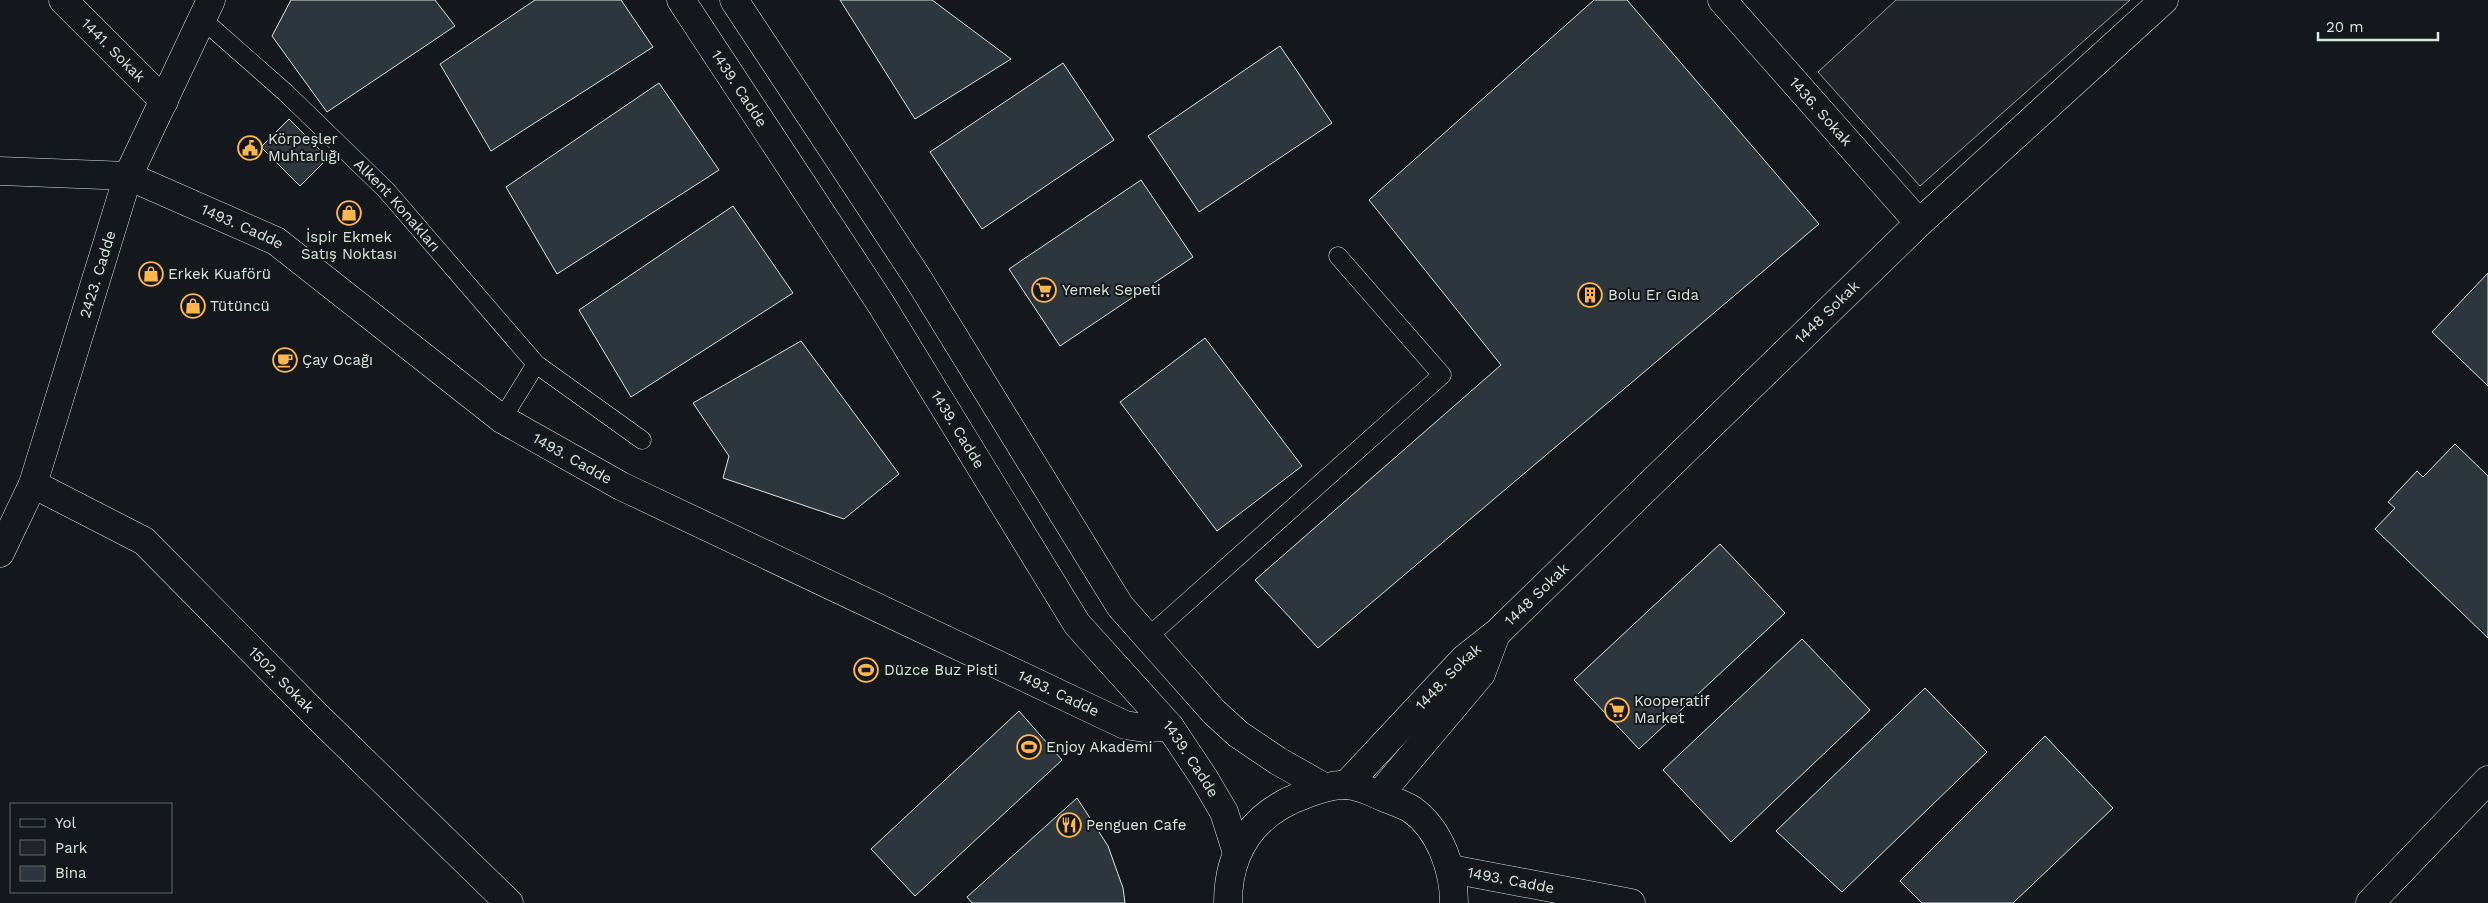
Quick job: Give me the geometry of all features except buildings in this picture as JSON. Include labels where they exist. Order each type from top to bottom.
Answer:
[{"type":"street","name":"1441. Sokak","points":[[63,0],[164,101]]},
{"type":"street","name":"1439. Cadde","points":[[681,0],[880,304],[1077,624],[1170,727],[1224,812],[1237,853]]},
{"type":"street","points":[[734,0],[919,280],[1120,606],[1214,712],[1238,734],[1278,761],[1335,786],[1366,788],[1379,796],[1411,809],[1427,825],[1451,869],[1454,883],[1454,903]]},
{"type":"street","name":"1436. Sokak","points":[[1722,0],[1920,222]]},
{"type":"street","name":"1448 Sokak","points":[[1497,633],[1920,222],[2164,0]]},
{"type":"street","name":"2423. Cadde","points":[[0,553],[33,484],[128,176],[206,9]]},
{"type":"street","name":"1493. Cadde","points":[[0,171],[128,176],[276,241],[502,419],[629,490],[1125,726],[1144,728],[1170,727]]},
{"type":"street","name":"1502. Sokak","points":[[33,484],[144,541],[319,718],[509,903]]},
{"type":"street","name":"1448. Sokak","points":[[1335,786],[1464,659],[1497,633]]},
{"type":"street","name":"1448. Sokak","points":[[1379,796],[1481,674],[1497,633]]},
{"type":"street","points":[[2370,903],[2488,780]]},
{"type":"street","points":[[1228,903],[1228,882],[1237,853],[1259,821],[1283,802],[1335,786]]},
{"type":"street","name":"1493. Cadde","points":[[1451,869],[1631,903]]},
{"type":"lane","name":"Alkent Konakları","points":[[206,9],[286,93],[386,190],[536,364],[642,440]]},
{"type":"lane","points":[[1148,637],[1442,375],[1338,256]]},
{"type":"lane","points":[[502,419],[536,364]]},
{"type":"green space","points":[[1896,0],[2130,0],[1920,186],[1818,72]]},
{"type":"place","name":"Körpeşler Muhtarlığı","points":[[250,148]]},
{"type":"place","name":"İspir Ekmek Satış Noktası","points":[[349,213]]},
{"type":"place","name":"Erkek Kuaförü","points":[[151,274]]},
{"type":"place","name":"Yemek Sepeti","points":[[1044,290]]},
{"type":"place","name":"Bolu Er Gıda","points":[[1590,295]]},
{"type":"place","name":"Tütüncü","points":[[193,306]]},
{"type":"place","name":"Çay Ocağı","points":[[285,360]]},
{"type":"place","name":"Düzce Buz Pisti","points":[[866,670]]},
{"type":"place","name":"Kooperatif Market","points":[[1617,710]]},
{"type":"place","name":"Enjoy Akademi","points":[[1029,747]]},
{"type":"place","name":"Penguen Cafe","points":[[1069,825]]}]
